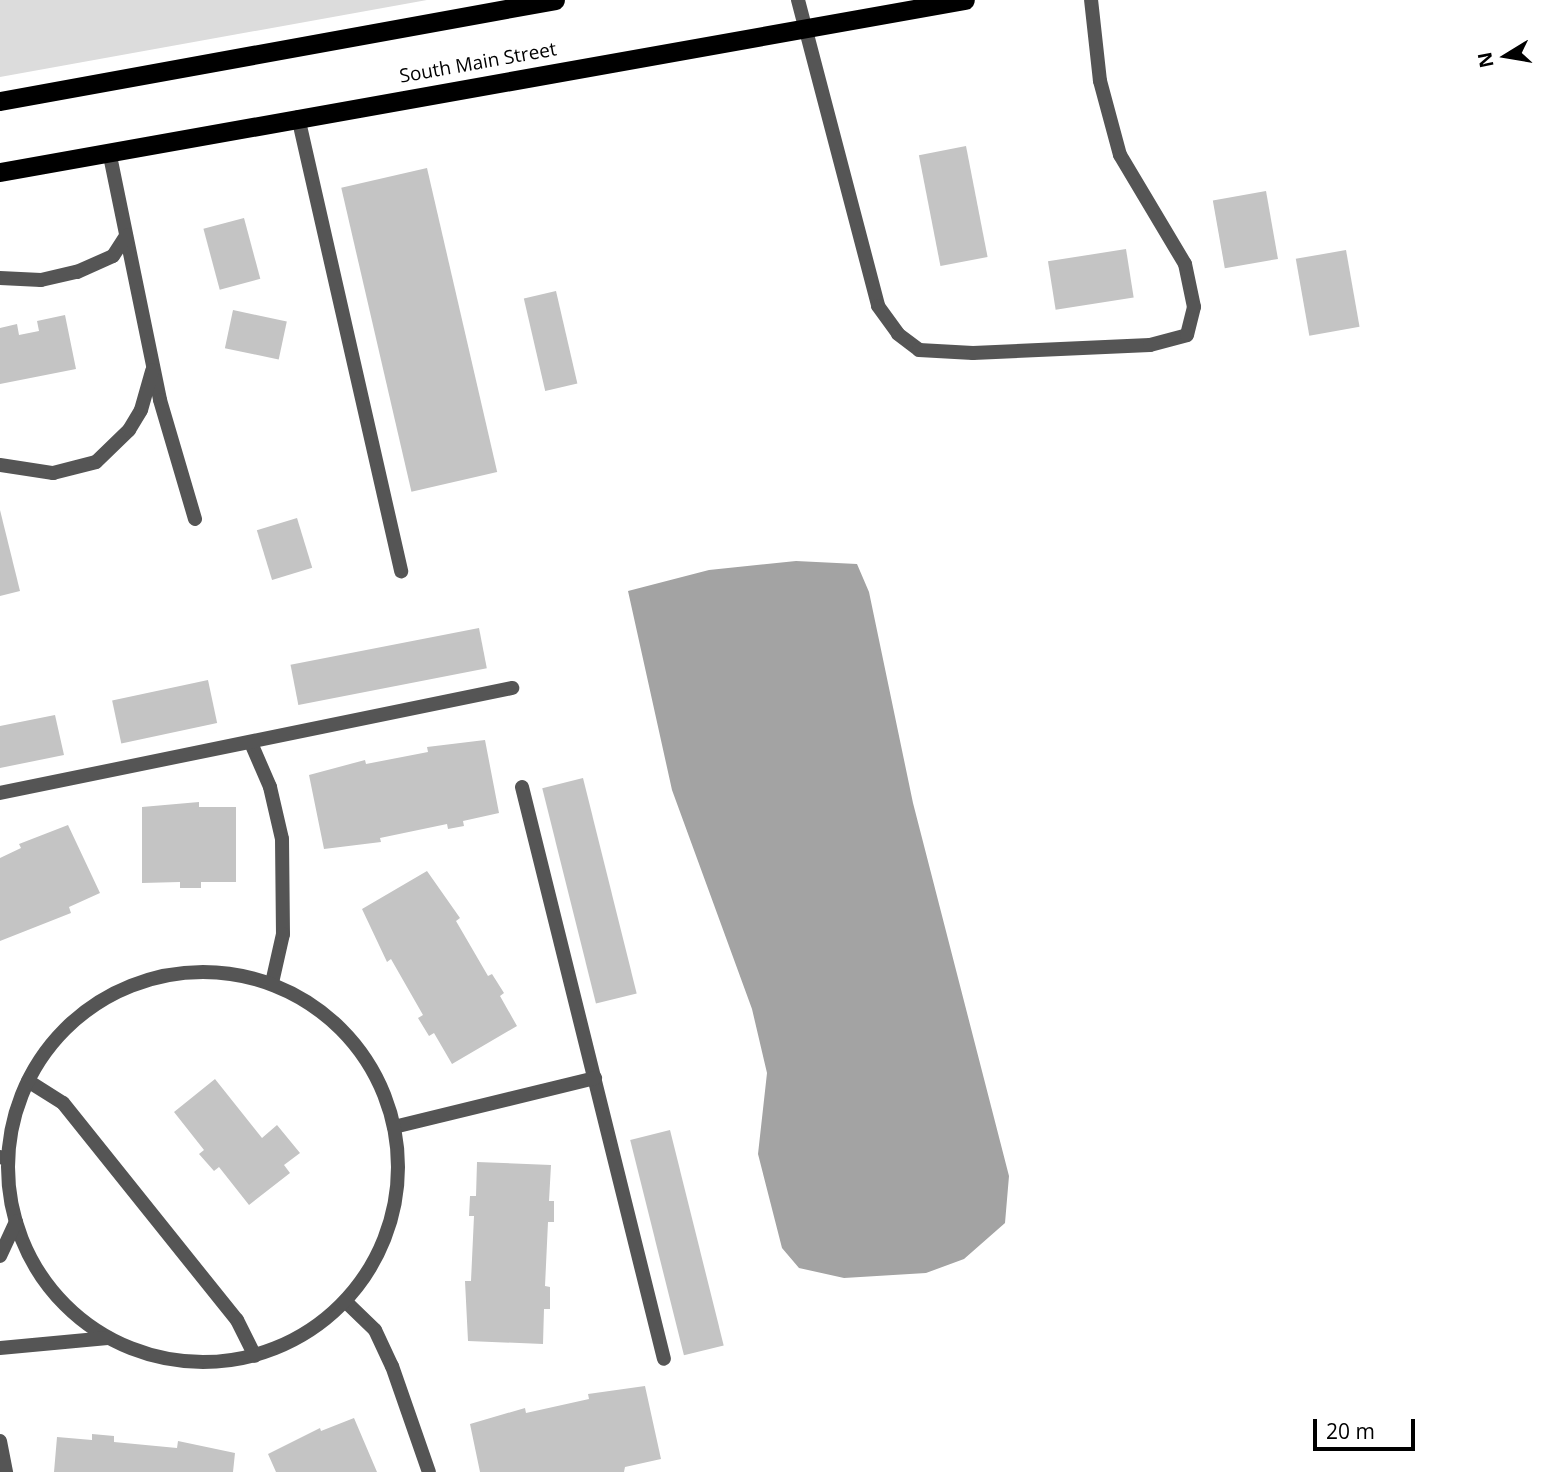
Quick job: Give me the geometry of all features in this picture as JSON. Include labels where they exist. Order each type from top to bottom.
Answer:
[{"type":"highway","points":[[0,101],[555,0]]},
{"type":"highway","name":"South Main Street","points":[[0,172],[965,0]]},
{"type":"street","points":[[798,0],[878,306],[898,334],[919,350],[973,353],[1150,345],[1187,335],[1194,307],[1185,264],[1120,155],[1100,81],[1091,0]]},
{"type":"street","points":[[298,117],[401,570]]},
{"type":"street","points":[[109,151],[153,368],[195,519]]},
{"type":"street","points":[[0,278],[41,280],[77,272],[113,256],[127,236]]},
{"type":"street","points":[[0,466],[53,473],[96,463],[130,430],[141,410],[153,368]]},
{"type":"street","points":[[0,793],[512,688]]},
{"type":"street","points":[[251,743],[270,787],[282,839],[283,934],[272,983]]},
{"type":"street","points":[[522,787],[664,1359]]},
{"type":"street","points":[[209,971],[272,983],[302,997],[352,1040],[371,1066],[394,1127],[397,1192],[390,1224],[379,1254],[346,1302],[300,1337],[255,1356],[229,1361],[179,1362],[108,1338],[77,1316],[50,1289],[16,1221],[4,1158],[28,1081],[44,1053],[89,1008],[146,979],[209,971]]},
{"type":"street","points":[[394,1127],[595,1078]]},
{"type":"street","points":[[28,1081],[63,1102],[237,1320],[255,1356]]},
{"type":"street","points":[[0,1256],[16,1221]]},
{"type":"street","points":[[346,1302],[374,1330],[392,1366],[429,1472]]},
{"type":"street","points":[[0,1348],[108,1338]]},
{"type":"street","points":[[0,1441],[6,1472]]},
{"type":"shaded area","points":[[0,0],[427,0],[0,77]]},
{"type":"shaded area","points":[[796,561],[857,564],[869,592],[913,803],[1009,1176],[1005,1223],[964,1259],[926,1273],[844,1278],[799,1268],[782,1248],[758,1154],[767,1073],[752,1009],[672,790],[628,591],[709,570]]},
{"type":"building","points":[[966,146],[988,257],[940,266],[919,155]]},
{"type":"building","points":[[427,168],[497,472],[411,492],[341,188]]},
{"type":"building","points":[[1266,191],[1278,259],[1225,268],[1213,200]]},
{"type":"building","points":[[244,218],[260,279],[220,290],[203,229]]},
{"type":"building","points":[[1126,249],[1134,297],[1056,310],[1048,261]]},
{"type":"building","points":[[1346,250],[1360,327],[1309,336],[1296,259]]},
{"type":"building","points":[[556,291],[577,384],[545,391],[524,298]]},
{"type":"building","points":[[233,310],[287,321],[279,360],[225,348]]},
{"type":"building","points":[[65,315],[76,369],[0,384],[0,328],[17,324],[19,335],[39,331],[37,321]]},
{"type":"building","points":[[0,510],[20,591],[0,596]]},
{"type":"building","points":[[297,518],[312,568],[272,580],[257,530]]},
{"type":"building","points":[[479,628],[487,668],[298,705],[291,665]]},
{"type":"building","points":[[208,680],[217,723],[121,743],[112,700]]},
{"type":"building","points":[[55,715],[64,755],[0,768],[0,726]]},
{"type":"building","points":[[485,740],[499,813],[463,821],[464,826],[448,829],[447,824],[380,838],[381,842],[324,849],[309,775],[365,760],[366,764],[428,752],[427,747]]},
{"type":"building","points":[[583,778],[637,993],[596,1004],[542,788]]},
{"type":"building","points":[[199,802],[199,807],[236,807],[236,882],[201,882],[201,888],[180,888],[180,882],[142,883],[142,807]]},
{"type":"building","points":[[68,825],[100,893],[69,907],[71,913],[0,941],[0,858],[21,848],[19,844]]},
{"type":"building","points":[[427,871],[460,918],[456,921],[488,976],[492,974],[504,993],[500,996],[517,1026],[452,1064],[434,1033],[429,1036],[418,1018],[423,1015],[391,959],[387,962],[362,909]]},
{"type":"building","points":[[215,1079],[262,1138],[277,1125],[300,1153],[284,1165],[290,1173],[249,1205],[219,1167],[214,1171],[199,1154],[204,1150],[174,1112]]},
{"type":"building","points":[[670,1130],[724,1345],[684,1355],[630,1140]]},
{"type":"building","points":[[477,1162],[551,1165],[549,1201],[554,1201],[554,1222],[548,1222],[545,1286],[550,1287],[550,1309],[544,1309],[543,1344],[468,1341],[465,1281],[471,1281],[474,1216],[469,1216],[470,1196],[476,1196]]},
{"type":"building","points":[[645,1386],[661,1459],[625,1467],[624,1472],[480,1472],[470,1424],[525,1408],[526,1413],[589,1399],[588,1394]]},
{"type":"building","points":[[354,1418],[377,1472],[276,1472],[268,1454],[320,1428],[321,1431]]},
{"type":"building","points":[[92,1434],[114,1436],[114,1442],[177,1448],[178,1441],[235,1453],[233,1472],[54,1472],[57,1437],[92,1440]]}]
